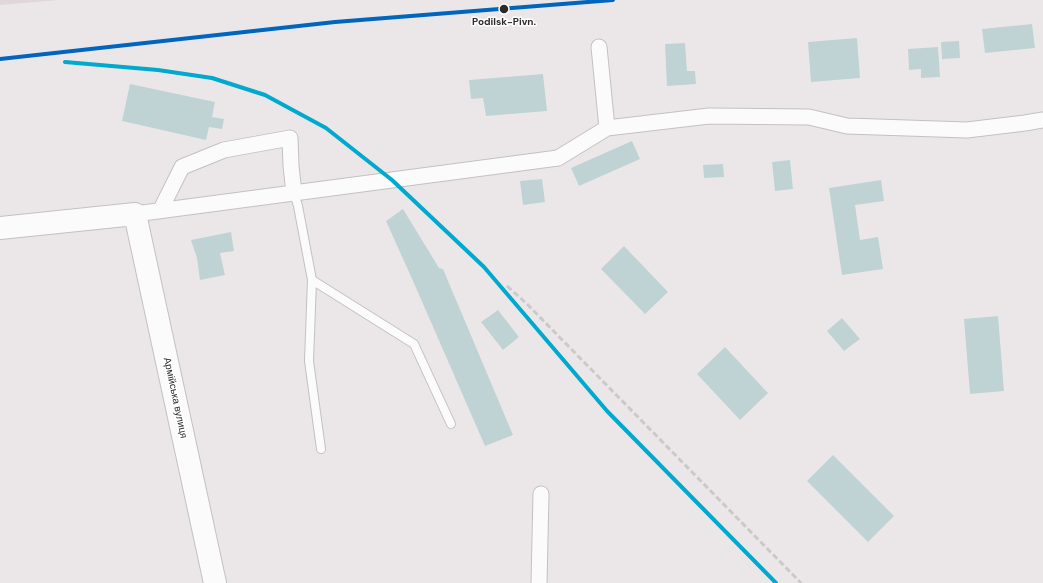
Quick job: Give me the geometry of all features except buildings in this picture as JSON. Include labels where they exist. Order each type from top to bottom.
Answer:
[{"type":"main road","points":[[0,228],[135,214]]},
{"type":"main road","name":"Армійська вулиця","points":[[135,214],[215,583]]},
{"type":"street","points":[[599,47],[607,128]]},
{"type":"street","points":[[135,214],[558,158],[607,128],[710,116],[809,117],[847,126],[967,130],[1024,124],[1043,120]]},
{"type":"street","points":[[160,211],[182,167],[224,150],[290,138],[290,166],[294,193]]},
{"type":"street","points":[[539,583],[541,494]]},
{"type":"lane","points":[[294,193],[298,206],[312,280],[310,361],[320,449]]},
{"type":"lane","points":[[312,280],[414,344],[451,424]]},
{"type":"shaded area","points":[[0,0],[60,0],[0,5]]},
{"type":"railway","points":[[65,62],[158,70],[212,78],[265,95],[326,128],[392,180],[484,267],[607,411],[776,583]]},
{"type":"railway","points":[[507,286],[526,303],[801,583]]},
{"type":"transit line","points":[[0,59],[335,22],[613,0]]},
{"type":"transit line","points":[[65,62],[158,70],[212,78],[265,95],[326,128],[392,180],[484,267],[607,411],[776,583]]},
{"type":"place","name":"Podilsk-Pivn.","points":[[504,9]]}]
